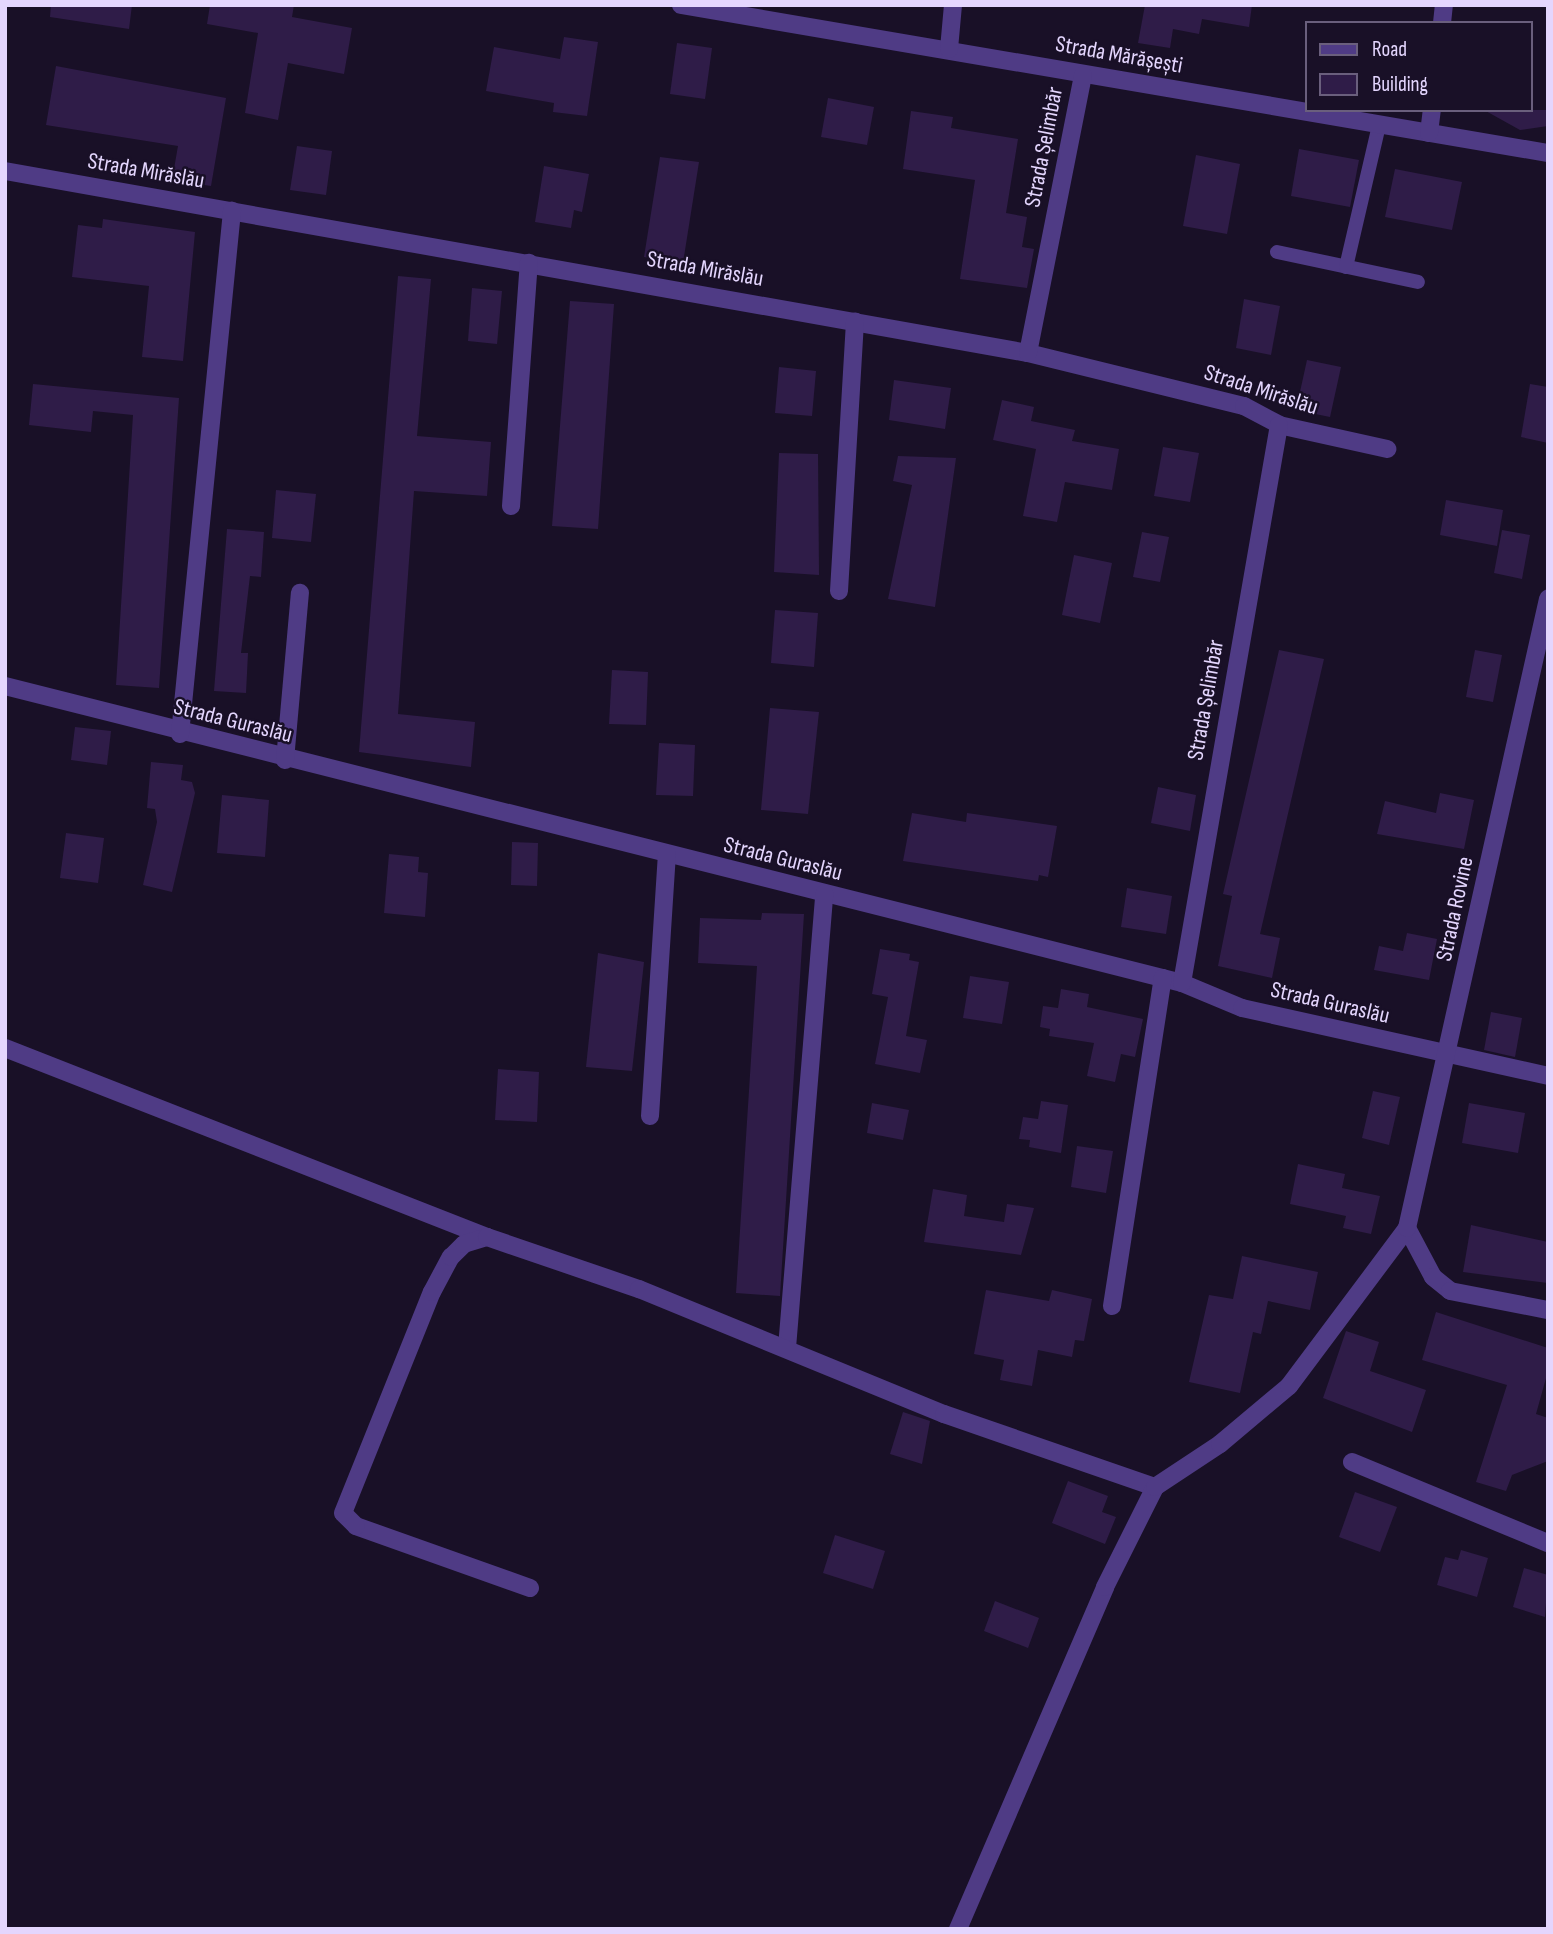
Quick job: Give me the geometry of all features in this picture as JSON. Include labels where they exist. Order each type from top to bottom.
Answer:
[{"type":"street","name":"Strada Mărășești","points":[[681,5],[1548,153]]},
{"type":"street","points":[[948,49],[953,5]]},
{"type":"street","name":"Strada Șelimbăr","points":[[1028,353],[1083,75]]},
{"type":"street","points":[[1429,133],[1432,112]]},
{"type":"street","name":"Strada Mirăslău","points":[[5,171],[1028,353],[1244,406],[1279,425],[1387,449]]},
{"type":"street","points":[[180,734],[232,211]]},
{"type":"street","points":[[512,506],[529,263]]},
{"type":"street","points":[[839,591],[855,321]]},
{"type":"street","name":"Strada Șelimbăr","points":[[1182,983],[1279,425]]},
{"type":"street","points":[[285,760],[300,593]]},
{"type":"street","name":"Strada Rovine","points":[[1407,1228],[1448,1055],[1548,599]]},
{"type":"street","name":"Strada Guraslău","points":[[5,687],[180,734],[1163,978],[1242,1008],[1548,1076]]},
{"type":"street","points":[[650,1116],[667,855]]},
{"type":"street","points":[[787,1348],[824,894]]},
{"type":"street","points":[[1112,1306],[1163,978]]},
{"type":"street","points":[[5,1048],[487,1237],[787,1348],[944,1415],[1155,1487]]},
{"type":"street","points":[[958,1929],[1105,1587],[1155,1487],[1220,1444],[1289,1386],[1407,1228],[1433,1277],[1450,1291],[1548,1310]]},
{"type":"street","points":[[487,1237],[464,1244],[451,1257],[432,1292],[342,1513],[356,1526],[530,1588]]},
{"type":"street","points":[[1352,1462],[1548,1543]]},
{"type":"lane","points":[[1346,267],[1379,125]]},
{"type":"lane","points":[[1277,252],[1418,282]]},
{"type":"building","points":[[51,5],[132,5],[129,29],[50,17]]},
{"type":"building","points":[[210,5],[294,5],[292,17],[352,28],[344,74],[288,63],[278,120],[245,113],[258,33],[207,24]]},
{"type":"building","points":[[1145,5],[1252,5],[1249,27],[1202,19],[1199,34],[1173,29],[1170,48],[1138,43]]},
{"type":"building","points":[[564,37],[598,42],[587,116],[553,112],[554,103],[486,91],[494,47],[560,59]]},
{"type":"building","points":[[677,43],[712,48],[705,99],[670,94]]},
{"type":"building","points":[[56,66],[226,98],[211,186],[172,180],[178,146],[46,125]]},
{"type":"building","points":[[828,98],[874,107],[867,145],[821,137]]},
{"type":"building","points":[[1548,110],[1548,126],[1520,130],[1488,112]]},
{"type":"building","points":[[911,111],[953,117],[951,128],[1018,139],[1006,213],[1027,217],[1022,247],[1034,249],[1027,288],[960,279],[975,180],[903,169]]},
{"type":"building","points":[[297,146],[332,151],[326,195],[290,190]]},
{"type":"building","points":[[1299,149],[1359,160],[1350,207],[1291,196]]},
{"type":"building","points":[[1196,155],[1240,164],[1227,234],[1183,226]]},
{"type":"building","points":[[660,157],[699,162],[683,263],[644,257]]},
{"type":"building","points":[[544,166],[589,174],[582,212],[574,210],[571,228],[535,222]]},
{"type":"building","points":[[1395,169],[1462,182],[1452,230],[1385,217]]},
{"type":"building","points":[[103,219],[195,232],[183,361],[142,357],[149,286],[72,277],[78,225],[102,228]]},
{"type":"building","points":[[398,276],[431,279],[417,436],[491,442],[487,496],[414,491],[398,714],[475,722],[471,767],[359,752]]},
{"type":"building","points":[[472,288],[502,291],[497,344],[468,341]]},
{"type":"building","points":[[1244,299],[1280,306],[1271,355],[1236,348]]},
{"type":"building","points":[[570,301],[614,304],[598,529],[552,526]]},
{"type":"building","points":[[1307,360],[1341,367],[1330,417],[1296,410]]},
{"type":"building","points":[[779,367],[816,371],[812,416],[775,413]]},
{"type":"building","points":[[894,380],[951,388],[945,429],[889,420]]},
{"type":"building","points":[[33,384],[179,398],[159,688],[116,685],[133,415],[93,411],[91,432],[29,425]]},
{"type":"building","points":[[1530,384],[1548,387],[1548,443],[1521,437]]},
{"type":"building","points":[[1002,400],[1034,407],[1031,421],[1075,430],[1072,441],[1119,449],[1112,490],[1065,482],[1057,522],[1023,516],[1036,449],[993,440]]},
{"type":"building","points":[[1163,447],[1199,453],[1190,502],[1154,496]]},
{"type":"building","points":[[779,453],[818,454],[819,575],[774,572]]},
{"type":"building","points":[[898,456],[956,458],[935,607],[888,599],[912,485],[893,481]]},
{"type":"building","points":[[276,490],[316,494],[311,542],[272,538]]},
{"type":"building","points":[[1446,500],[1503,510],[1497,546],[1440,535]]},
{"type":"building","points":[[227,529],[264,532],[261,577],[250,576],[241,653],[248,653],[246,693],[214,691]]},
{"type":"building","points":[[1502,530],[1530,535],[1522,579],[1494,573]]},
{"type":"building","points":[[1142,532],[1169,537],[1160,582],[1133,577]]},
{"type":"building","points":[[1074,555],[1112,563],[1100,623],[1062,615]]},
{"type":"building","points":[[775,610],[818,613],[814,667],[771,663]]},
{"type":"building","points":[[1279,650],[1324,659],[1260,934],[1280,938],[1272,978],[1218,966],[1232,896],[1223,894]]},
{"type":"building","points":[[1475,650],[1502,655],[1493,702],[1466,697]]},
{"type":"building","points":[[612,670],[648,672],[646,725],[609,724]]},
{"type":"building","points":[[770,708],[819,712],[808,814],[761,810]]},
{"type":"building","points":[[75,727],[111,731],[107,765],[71,760]]},
{"type":"building","points":[[659,743],[695,745],[693,796],[656,795]]},
{"type":"building","points":[[151,762],[183,765],[181,780],[192,782],[195,793],[172,892],[143,885],[157,822],[155,809],[147,808]]},
{"type":"building","points":[[1158,787],[1196,795],[1190,831],[1151,823]]},
{"type":"building","points":[[1440,793],[1474,800],[1464,849],[1377,834],[1385,801],[1436,813]]},
{"type":"building","points":[[222,795],[269,800],[265,857],[217,853]]},
{"type":"building","points":[[912,813],[966,822],[967,813],[1057,826],[1048,877],[1039,875],[1038,881],[903,861]]},
{"type":"building","points":[[66,833],[104,838],[98,883],[60,878]]},
{"type":"building","points":[[512,842],[538,843],[537,886],[511,885]]},
{"type":"building","points":[[389,854],[419,857],[418,872],[428,873],[425,917],[384,913]]},
{"type":"building","points":[[1127,888],[1172,896],[1166,934],[1121,927]]},
{"type":"building","points":[[762,913],[804,914],[780,1296],[736,1293],[757,966],[698,963],[700,918],[761,920]]},
{"type":"building","points":[[1407,933],[1437,939],[1429,980],[1374,970],[1379,946],[1403,951]]},
{"type":"building","points":[[880,949],[910,954],[909,960],[919,962],[906,1036],[927,1040],[920,1073],[875,1064],[888,997],[872,994]]},
{"type":"building","points":[[598,953],[644,962],[632,1071],[586,1067]]},
{"type":"building","points":[[970,976],[1009,982],[1002,1024],[963,1018]]},
{"type":"building","points":[[1061,989],[1089,994],[1087,1007],[1143,1019],[1135,1057],[1121,1054],[1115,1082],[1087,1076],[1094,1043],[1049,1036],[1050,1029],[1040,1027],[1043,1006],[1058,1008]]},
{"type":"building","points":[[1491,1012],[1522,1018],[1515,1057],[1484,1050]]},
{"type":"building","points":[[498,1069],[539,1072],[537,1122],[495,1120]]},
{"type":"building","points":[[1373,1091],[1400,1097],[1389,1145],[1362,1138]]},
{"type":"building","points":[[1041,1101],[1068,1105],[1061,1153],[1029,1147],[1030,1140],[1019,1139],[1023,1117],[1038,1119]]},
{"type":"building","points":[[872,1103],[909,1110],[903,1140],[867,1133]]},
{"type":"building","points":[[1469,1103],[1525,1113],[1518,1153],[1462,1143]]},
{"type":"building","points":[[1077,1146],[1113,1151],[1106,1193],[1071,1187]]},
{"type":"building","points":[[1298,1164],[1345,1174],[1342,1188],[1380,1196],[1371,1234],[1343,1228],[1346,1216],[1290,1204]]},
{"type":"building","points":[[933,1189],[967,1195],[964,1216],[1004,1222],[1007,1204],[1034,1208],[1021,1255],[924,1242]]},
{"type":"building","points":[[1471,1225],[1548,1242],[1548,1283],[1463,1272]]},
{"type":"building","points":[[1242,1256],[1318,1272],[1310,1310],[1268,1301],[1261,1334],[1253,1332],[1240,1393],[1189,1382],[1209,1295],[1233,1299]]},
{"type":"building","points":[[986,1290],[1049,1301],[1052,1290],[1092,1299],[1084,1341],[1075,1340],[1072,1357],[1038,1350],[1032,1386],[1000,1380],[1004,1360],[974,1354]]},
{"type":"building","points":[[1436,1312],[1548,1348],[1548,1371],[1536,1414],[1548,1418],[1548,1461],[1512,1475],[1506,1491],[1476,1482],[1507,1385],[1422,1360]]},
{"type":"building","points":[[1346,1331],[1379,1342],[1370,1371],[1426,1390],[1412,1432],[1323,1398]]},
{"type":"building","points":[[903,1412],[930,1421],[922,1464],[890,1454]]},
{"type":"building","points":[[1068,1481],[1108,1496],[1102,1512],[1116,1517],[1105,1544],[1052,1523]]},
{"type":"building","points":[[1355,1492],[1397,1507],[1380,1552],[1339,1537]]},
{"type":"building","points":[[835,1535],[885,1551],[873,1589],[823,1573]]},
{"type":"building","points":[[1461,1550],[1488,1558],[1477,1597],[1437,1585],[1445,1557],[1458,1560]]},
{"type":"building","points":[[1524,1568],[1548,1575],[1545,1617],[1513,1607]]},
{"type":"building","points":[[995,1601],[1039,1618],[1028,1648],[984,1631]]}]
